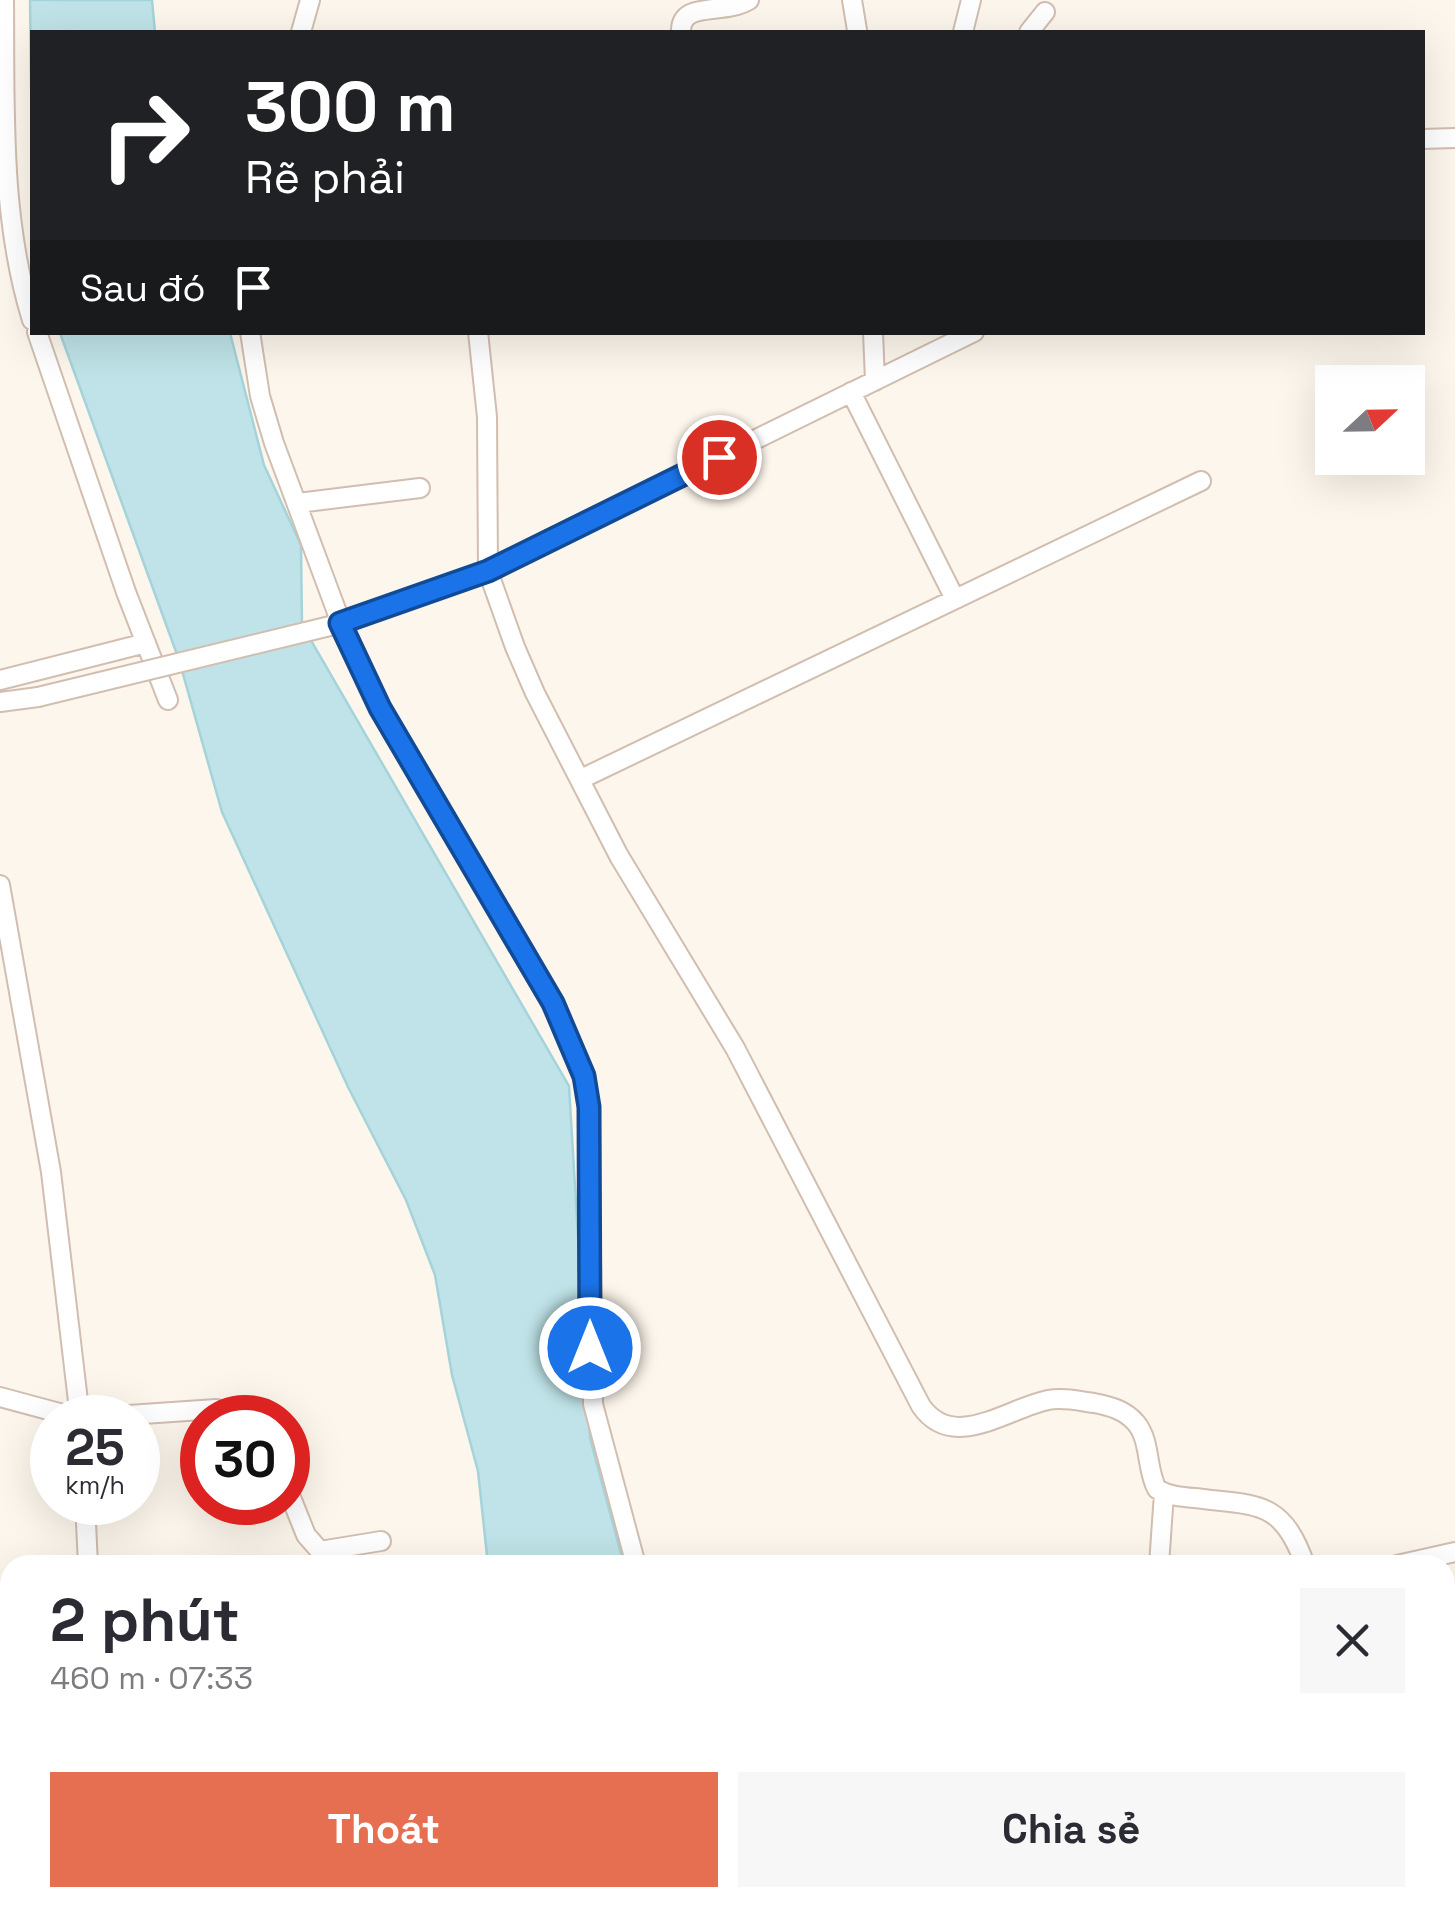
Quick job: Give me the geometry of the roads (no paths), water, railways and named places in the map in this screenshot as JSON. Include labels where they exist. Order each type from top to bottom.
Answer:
[{"type":"street","points":[[4,0],[5,172],[21,280],[30,313]]},
{"type":"street","points":[[302,30],[310,0]]},
{"type":"street","points":[[681,30],[683,17],[692,6],[736,7],[749,0]]},
{"type":"street","points":[[852,0],[857,30]]},
{"type":"street","points":[[964,30],[971,0]]},
{"type":"street","points":[[1030,30],[1044,12]]},
{"type":"street","points":[[1425,139],[1455,138]]},
{"type":"street","points":[[38,335],[168,700]]},
{"type":"street","points":[[250,335],[260,396],[274,444],[298,502],[335,624],[553,1003],[584,1076],[589,1107],[593,1404],[633,1555]]},
{"type":"street","points":[[478,335],[487,417],[488,571],[534,693],[619,856],[735,1048],[903,1375],[930,1420],[942,1427],[960,1427],[987,1422],[1049,1400],[1070,1399],[1110,1406],[1138,1426],[1152,1480],[1164,1493],[1254,1503],[1276,1515],[1301,1555]]},
{"type":"street","points":[[874,335],[875,381]]},
{"type":"street","points":[[0,702],[38,698],[335,624],[488,571],[968,335]]},
{"type":"street","points":[[851,392],[954,598]]},
{"type":"street","points":[[581,779],[1201,481]]},
{"type":"street","points":[[298,502],[420,488]]},
{"type":"street","points":[[0,680],[146,642]]},
{"type":"street","points":[[0,884],[52,1172],[78,1395]]},
{"type":"street","points":[[0,1397],[30,1405]]},
{"type":"street","points":[[1160,1555],[1164,1493]]},
{"type":"street","points":[[85,1525],[87,1555]]},
{"type":"street","points":[[303,1525],[313,1555]]},
{"type":"street","points":[[326,1555],[380,1542]]},
{"type":"water","points":[[30,0],[152,0],[155,30],[30,30]]},
{"type":"water","points":[[61,335],[231,335],[264,465],[301,545],[302,625],[569,1086],[590,1438],[621,1555],[487,1555],[478,1471],[452,1375],[435,1275],[406,1200],[348,1087],[222,812],[179,660]]}]
